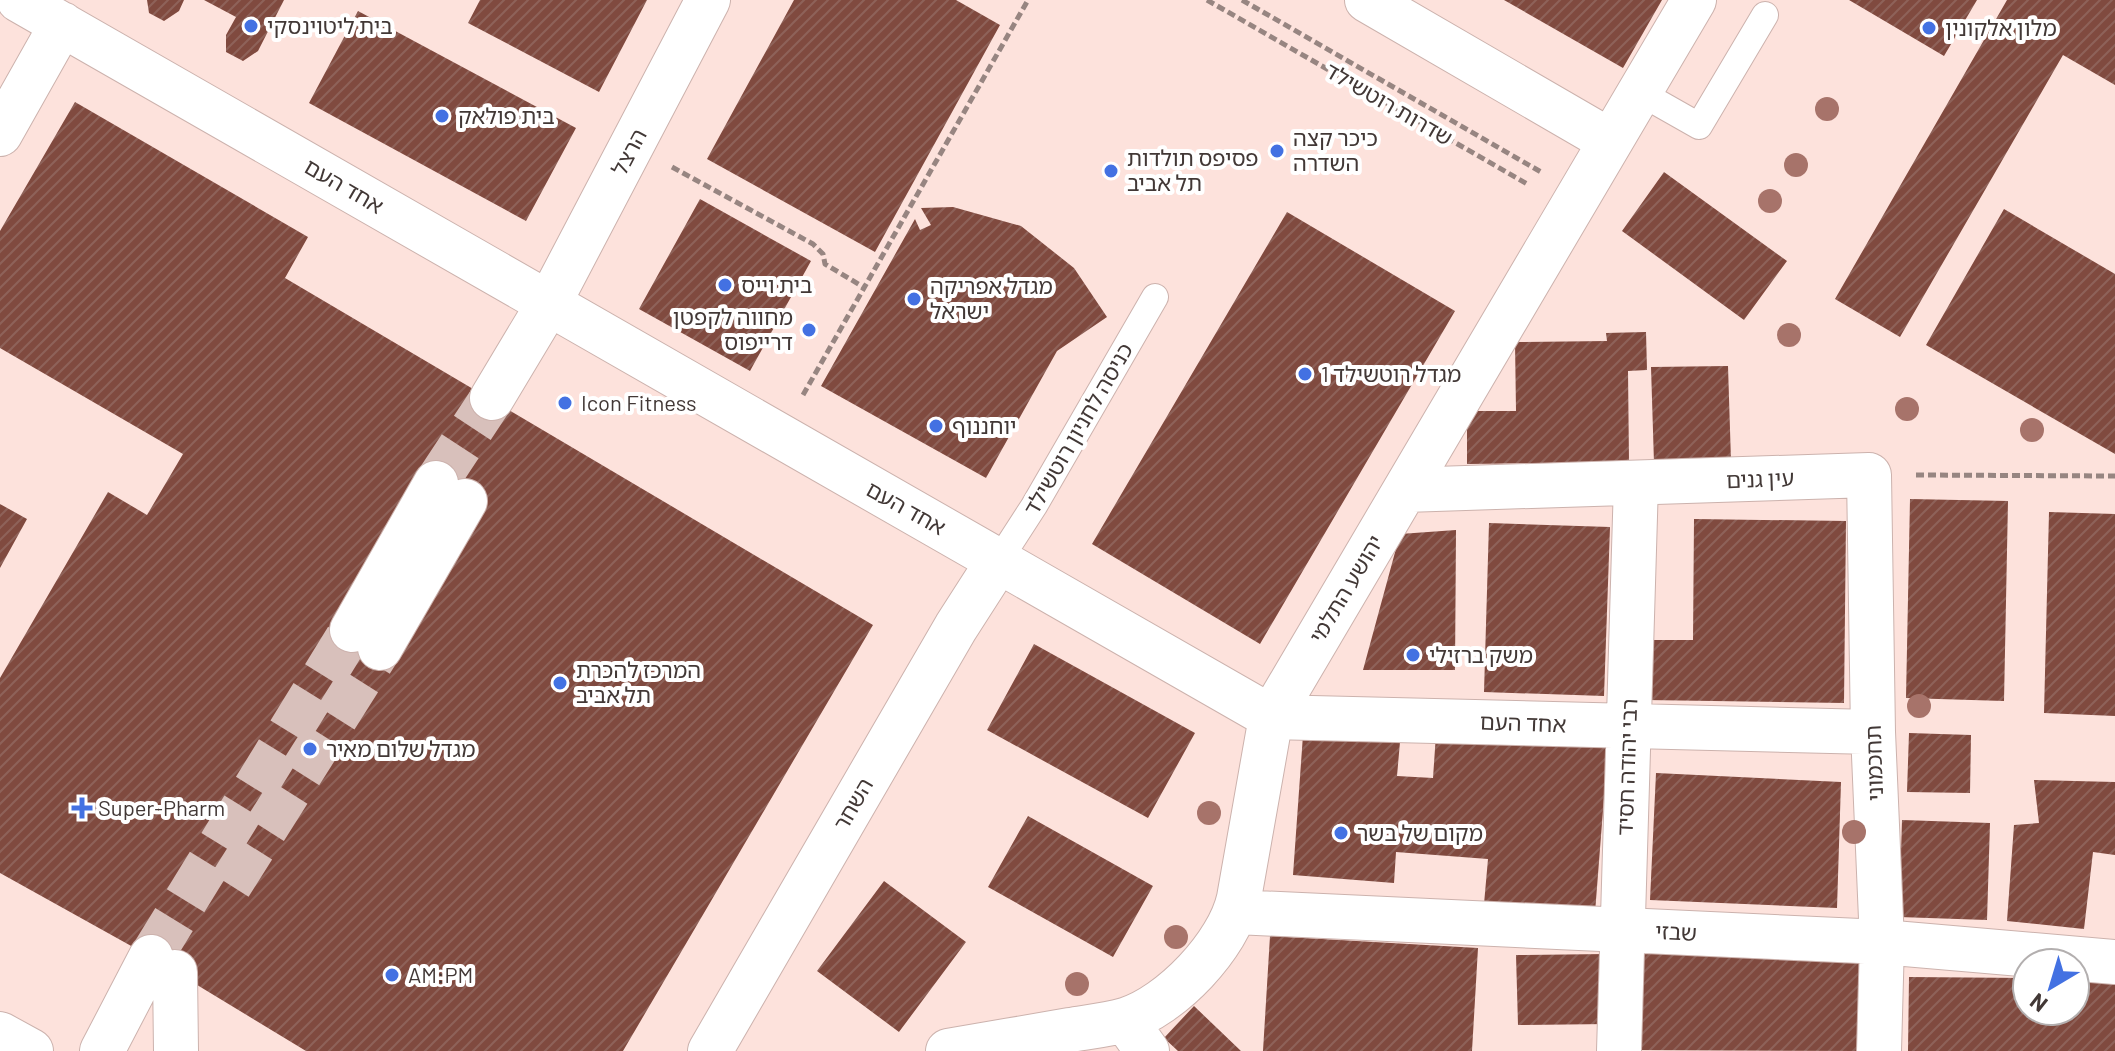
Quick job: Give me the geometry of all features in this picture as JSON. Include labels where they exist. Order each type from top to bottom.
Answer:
[{"type":"street","name":"אחד העם","points":[[19,0],[1271,717],[1873,732]]},
{"type":"street","name":"הרצל","points":[[502,405],[542,348],[549,303],[708,0]]},
{"type":"street","points":[[1367,0],[1610,141]]},
{"type":"street","name":"יהושע התלמי","points":[[948,1051],[1136,1036],[1155,1006],[1207,957],[1236,912],[1271,717],[1694,0]]},
{"type":"street","points":[[0,134],[62,24]]},
{"type":"street","name":"עין גנים","points":[[1405,490],[1869,475]]},
{"type":"street","name":"תחכמוני","points":[[1869,475],[1873,732],[1882,942],[1879,1051]]},
{"type":"street","name":"רבי יהודה חסיד","points":[[1619,1051],[1636,483]]},
{"type":"street","points":[[366,639],[450,492]]},
{"type":"street","name":"השחר","points":[[714,1050],[956,627],[999,560]]},
{"type":"street","name":"שבזי","points":[[1236,912],[1882,942],[2115,962]]},
{"type":"street","points":[[102,1051],[163,964]]},
{"type":"street","points":[[111,1051],[163,964]]},
{"type":"street","points":[[163,964],[176,1051]]},
{"type":"street","points":[[0,1034],[31,1051]]},
{"type":"lane","points":[[1643,86],[1699,126],[1765,15]]},
{"type":"lane","name":"כניסה לחניון רוטשילד","points":[[999,560],[1034,506],[1155,297]]},
{"type":"path","points":[[800,401],[1028,0]]},
{"type":"path","name":"שדרות רוטשילד","points":[[1207,0],[1575,201]]},
{"type":"path","points":[[1242,0],[1575,201]]},
{"type":"path","points":[[633,145],[813,244],[823,254],[825,264],[865,288]]},
{"type":"path","points":[[1869,475],[2115,476]]},
{"type":"building","points":[[147,0],[184,0],[179,11],[164,21],[149,13]]},
{"type":"building","name":"בית ליטוינסקי","points":[[204,0],[284,0],[258,51],[243,61],[226,52],[226,35],[236,17]]},
{"type":"building","points":[[480,0],[647,0],[599,92],[468,23]]},
{"type":"building","points":[[794,0],[956,0],[1000,25],[875,252],[707,159]]},
{"type":"building","points":[[1504,0],[1662,0],[1623,68]]},
{"type":"building","name":"מלון אלקונין","points":[[1849,0],[1977,0],[1944,56]]},
{"type":"building","points":[[2007,0],[2115,0],[2115,85],[2063,55],[1900,337],[1835,299]]},
{"type":"building","name":"בית פולאק","points":[[358,11],[576,128],[526,221],[309,103]]},
{"type":"building","points":[[75,102],[308,237],[285,278],[873,625],[623,1051],[306,1051],[151,957],[0,873],[0,678],[108,492],[147,515],[183,454],[0,348],[0,231]]},
{"type":"building","points":[[1664,172],[1787,261],[1744,320],[1622,231]]},
{"type":"building","name":"בית וייס","points":[[700,199],[811,261],[750,371],[639,309]]},
{"type":"building","points":[[953,207],[1021,226],[1074,268],[1107,317],[1057,351],[986,478],[821,386],[915,219],[920,230],[931,225],[921,208]]},
{"type":"building","points":[[2004,209],[2115,274],[2115,454],[1926,345]]},
{"type":"building","name":"מגדל רוטשילד 1","points":[[1287,212],[1455,311],[1260,644],[1092,544]]},
{"type":"building","points":[[1646,332],[1647,370],[1628,371],[1629,462],[1467,464],[1467,411],[1516,411],[1515,342],[1607,341],[1606,333]]},
{"type":"building","points":[[1728,366],[1731,461],[1654,463],[1651,367]]},
{"type":"building","points":[[1910,499],[2008,501],[2004,701],[1906,698]]},
{"type":"building","points":[[0,504],[27,519],[0,568]]},
{"type":"building","points":[[2049,512],[2115,514],[2115,716],[2044,713]]},
{"type":"building","points":[[1694,519],[1846,521],[1844,703],[1646,700],[1646,640],[1693,640]]},
{"type":"building","points":[[1489,523],[1610,527],[1604,696],[1484,692]]},
{"type":"building","points":[[1456,530],[1455,670],[1363,670],[1400,534]]},
{"type":"building","points":[[1034,644],[1195,733],[1148,818],[987,730]]},
{"type":"building","points":[[1909,733],[1971,735],[1970,793],[1907,792]]},
{"type":"building","points":[[1436,734],[1608,746],[1595,913],[1484,904],[1488,859],[1396,852],[1394,883],[1293,875],[1303,735],[1400,742],[1397,776],[1433,778]]},
{"type":"building","points":[[1656,773],[1841,782],[1837,908],[1650,900]]},
{"type":"building","points":[[2034,780],[2115,782],[2115,855],[2093,852],[2084,929],[2007,921],[2014,825],[2039,823]]},
{"type":"building","points":[[1028,816],[1153,886],[1113,957],[988,887]]},
{"type":"building","points":[[1902,820],[1990,823],[1987,920],[1899,917]]},
{"type":"building","points":[[884,881],[966,942],[899,1032],[817,971]]},
{"type":"building","points":[[1270,936],[1478,948],[1472,1051],[1263,1051]]},
{"type":"building","points":[[1638,948],[1861,954],[1858,1051],[1635,1050]]},
{"type":"building","points":[[1607,954],[1609,1024],[1518,1025],[1516,955]]},
{"type":"building","points":[[1909,977],[2011,978],[2011,1027],[2091,1027],[2091,978],[2115,979],[2115,1051],[1908,1051]]},
{"type":"building","points":[[1194,1006],[1241,1051],[1178,1051],[1164,1038]]},
{"type":"tunnel","points":[[436,483],[492,398]]},
{"type":"tunnel","points":[[151,957],[352,630]]},
{"type":"tunnel","points":[[230,885],[380,648]]},
{"type":"place","name":"בית ליטוינסקי","points":[[251,26]]},
{"type":"place","name":"מלון אלקונין","points":[[1929,28]]},
{"type":"place","name":"בית פולאק","points":[[442,116]]},
{"type":"place","name":"כיכר קצה השדרה","points":[[1277,151]]},
{"type":"place","name":"פסיפס תולדות תל אביב","points":[[1111,171]]},
{"type":"place","name":"בית וייס","points":[[725,285]]},
{"type":"place","name":"מגדל אפריקה ישראל","points":[[914,299]]},
{"type":"place","name":"מחווה לקפטן דרייפוס","points":[[809,330]]},
{"type":"place","name":"מגדל רוטשילד 1","points":[[1305,374]]},
{"type":"place","name":"Icon Fitness","points":[[565,403]]},
{"type":"place","name":"יוחננוף","points":[[936,426]]},
{"type":"place","name":"משק ברזילי","points":[[1413,655]]},
{"type":"place","name":"המרכז להכרת תל אביב","points":[[560,683]]},
{"type":"place","name":"מגדל שלום מאיר","points":[[310,749]]},
{"type":"place","name":"Super-Pharm","points":[[82,808]]},
{"type":"place","name":"מקום של בשר","points":[[1341,833]]},
{"type":"place","name":"AM:PM","points":[[392,975]]}]
